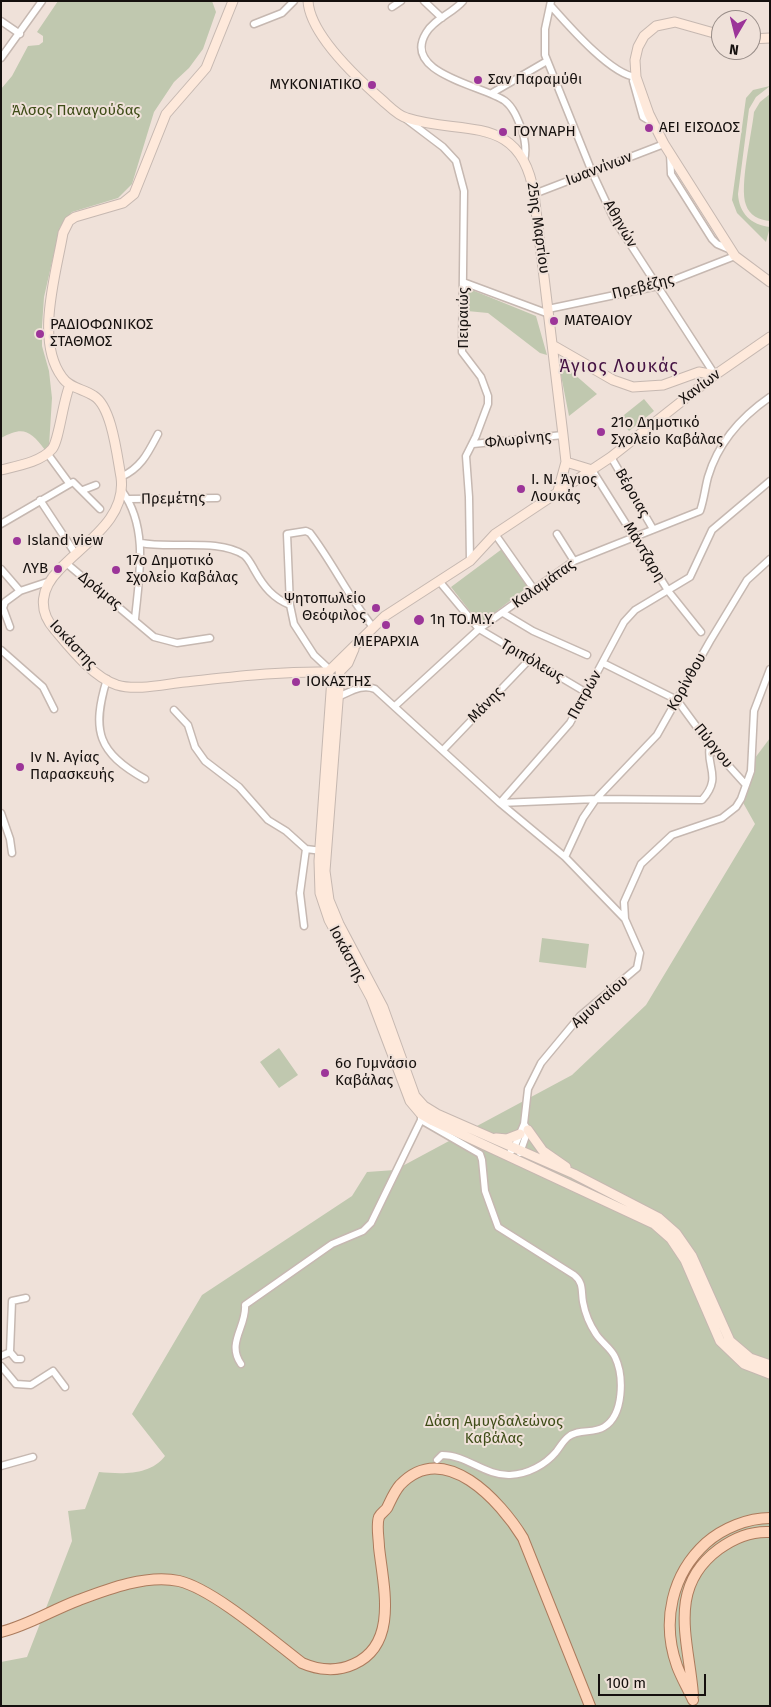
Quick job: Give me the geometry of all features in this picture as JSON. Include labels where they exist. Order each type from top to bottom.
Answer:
[{"type":"main road","points":[[1,1632],[77,1600],[106,1591],[138,1582],[178,1581],[197,1587],[307,1665],[329,1670],[351,1666],[365,1657],[378,1642],[384,1622],[385,1609],[378,1535],[379,1517],[405,1480],[424,1470],[446,1470],[456,1472],[478,1486],[507,1515],[519,1532],[539,1574],[590,1706]]},
{"type":"main road","points":[[694,1703],[676,1665],[672,1643],[670,1612],[676,1583],[688,1562],[714,1536],[740,1524],[770,1518]]},
{"type":"main road","points":[[694,1703],[683,1622],[690,1585],[703,1563],[722,1547],[743,1536],[770,1532]]},
{"type":"street","points":[[1,58],[42,1]]},
{"type":"street","points":[[1,470],[37,459],[47,453],[56,439],[61,409],[70,385],[58,372],[51,352],[48,332],[63,233],[69,221],[75,217],[119,205],[134,194],[166,114],[206,68],[233,1]]},
{"type":"street","points":[[254,24],[282,13],[294,1]]},
{"type":"street","points":[[308,1],[317,27],[348,70],[405,118]]},
{"type":"street","points":[[392,7],[401,1]]},
{"type":"street","points":[[424,1],[442,18]]},
{"type":"street","points":[[463,1],[425,35],[422,46],[426,60],[434,70],[441,74],[492,93],[507,102],[515,112],[526,144],[524,160]]},
{"type":"street","points":[[551,4],[598,54],[634,77]]},
{"type":"street","name":"Αθηνών","points":[[551,4],[544,37],[547,61],[592,172],[614,219],[716,375]]},
{"type":"street","points":[[1,21],[20,34]]},
{"type":"street","points":[[711,32],[675,22],[656,26],[648,31],[638,47],[634,77],[664,144],[733,253],[770,282]]},
{"type":"street","points":[[492,93],[547,61]]},
{"type":"street","name":"25ης Μαρτίου","points":[[405,118],[485,131],[505,141],[524,160],[530,175],[534,194],[554,346],[566,462],[558,491]]},
{"type":"street","name":"Πειραιώς","points":[[405,118],[443,147],[456,161],[464,191],[462,352],[481,377],[488,396],[488,404],[465,461],[470,497],[470,561]]},
{"type":"street","name":"Ιωαννίνων","points":[[534,194],[664,144]]},
{"type":"street","name":"Πρεβέζης","points":[[549,312],[658,286],[733,253]]},
{"type":"street","points":[[463,282],[549,312]]},
{"type":"street","name":"Χανίων","points":[[558,491],[611,457],[716,375],[770,337]]},
{"type":"street","points":[[554,346],[613,380],[633,387],[663,385],[699,372],[716,375]]},
{"type":"street","name":"Ιοκάστης","points":[[70,385],[95,396],[103,404],[108,416],[121,477],[122,491],[110,521],[75,553],[50,580],[42,602],[50,626],[89,665],[118,685],[129,686],[295,673],[334,673],[335,698],[320,893],[329,920],[371,998],[407,1096],[421,1117],[654,1224],[670,1240],[685,1260],[720,1341],[739,1360],[770,1374]]},
{"type":"street","name":"Καλαμάτας","points":[[395,706],[479,629],[503,613],[533,588],[574,562],[700,511],[717,451],[741,421],[770,397]]},
{"type":"street","points":[[121,477],[134,471],[143,462],[158,434]]},
{"type":"street","name":"Φλωρίνης","points":[[473,444],[563,435]]},
{"type":"street","points":[[47,453],[69,483]]},
{"type":"street","name":"Βέροιας","points":[[611,457],[653,530]]},
{"type":"street","points":[[566,462],[592,470]]},
{"type":"street","name":"Μάντζαρη","points":[[592,470],[669,592],[701,632]]},
{"type":"street","name":"Πατρών","points":[[500,803],[570,723],[624,622],[636,610],[669,592],[690,577],[712,530],[770,481]]},
{"type":"street","points":[[1,524],[73,482],[100,509]]},
{"type":"street","points":[[83,490],[96,484]]},
{"type":"street","points":[[122,491],[128,500],[141,543],[135,619]]},
{"type":"street","points":[[373,627],[360,611],[326,554],[310,533],[306,531],[286,535],[290,605],[294,624],[320,663],[334,673],[373,627],[392,610],[470,561],[495,534],[558,491]]},
{"type":"street","name":"Πρεμέτης","points":[[128,500],[217,498]]},
{"type":"street","points":[[40,500],[75,553]]},
{"type":"street","points":[[495,534],[533,588]]},
{"type":"street","points":[[557,534],[574,562]]},
{"type":"street","points":[[141,543],[164,547],[208,546],[230,549],[246,557],[273,596],[290,605]]},
{"type":"street","name":"Κορίνθου","points":[[565,857],[583,818],[596,799],[657,735],[747,580],[770,559]]},
{"type":"street","name":"Δράμας","points":[[66,563],[135,619],[154,637],[177,643],[210,638]]},
{"type":"street","points":[[1,569],[20,591]]},
{"type":"street","points":[[10,627],[3,608],[5,602],[20,591],[50,580]]},
{"type":"street","name":"Τριπόλεως","points":[[439,581],[479,629],[587,693]]},
{"type":"street","points":[[503,613],[533,631],[586,655]]},
{"type":"street","points":[[1,650],[43,687],[54,709]]},
{"type":"street","name":"Μάνης","points":[[443,750],[529,660]]},
{"type":"street","name":"Πύργου","points":[[603,663],[677,700],[710,745],[746,785]]},
{"type":"street","name":"Αμυνταίου","points":[[511,1158],[517,1150],[524,1129],[528,1088],[541,1063],[580,1016],[637,968],[640,953],[625,919],[624,902],[641,864],[650,853],[678,832],[722,818],[736,807],[751,771],[754,711],[770,669]]},
{"type":"street","points":[[107,679],[102,695],[99,730],[109,754],[121,765],[145,779]]},
{"type":"street","points":[[335,698],[368,686],[395,706],[500,803],[565,857],[625,919]]},
{"type":"street","points":[[174,710],[188,725],[195,747],[205,761],[239,787],[268,820],[286,831],[306,849],[324,851]]},
{"type":"street","points":[[500,803],[596,799],[702,800],[713,777],[709,756],[710,745]]},
{"type":"street","points":[[1,813],[10,839],[12,853]]},
{"type":"street","points":[[304,926],[300,893],[306,849]]},
{"type":"street","name":"Ιοκάστης","points":[[324,851],[329,900],[339,924],[383,1007],[415,1096],[430,1110],[574,1174]]},
{"type":"street","points":[[241,1364],[236,1352],[235,1340],[246,1316],[245,1305],[332,1244],[363,1231],[371,1223],[421,1117],[474,1149],[482,1157],[485,1191],[498,1227],[581,1281],[583,1303],[589,1321],[596,1334],[614,1354],[619,1377],[618,1407],[606,1426],[583,1430],[570,1435],[551,1457],[537,1468],[520,1474],[502,1475],[488,1472],[455,1456],[442,1455],[437,1460]]},
{"type":"street","points":[[489,1136],[507,1139],[524,1129],[543,1152],[574,1174],[641,1206],[669,1226],[692,1256],[730,1341],[750,1358],[770,1365]]},
{"type":"street","points":[[21,1359],[16,1359],[10,1352],[12,1302],[26,1298]]},
{"type":"street","points":[[1,1356],[10,1352]]},
{"type":"street","points":[[1,1366],[16,1384],[30,1385],[53,1371],[65,1387]]},
{"type":"street","points":[[1,1466],[32,1457]]},
{"type":"green space","name":"Άλσος Παναγούδας","points":[[58,1],[212,1],[216,12],[203,49],[189,68],[174,82],[154,112],[132,184],[118,198],[72,212],[60,227],[44,297],[42,326],[42,346],[49,371],[52,398],[49,446],[45,450],[35,438],[26,432],[15,432],[1,438],[1,89],[12,76],[28,46],[39,45],[43,42],[43,36],[37,32]]},
{"type":"green space","points":[[770,86],[756,97],[749,109],[738,194],[741,207],[747,217],[757,224],[770,227],[766,242],[737,213],[732,200],[746,98],[753,90]]},
{"type":"green space","points":[[770,94],[770,221],[758,218],[749,212],[744,197],[744,186],[754,112],[760,102]]},
{"type":"green space","points":[[472,290],[536,316],[547,355],[540,353],[488,313],[467,311],[468,292]]},
{"type":"green space","points":[[558,360],[597,394],[569,416]]},
{"type":"green space","points":[[644,399],[654,411],[629,431],[619,419]]},
{"type":"green space","points":[[502,549],[529,586],[480,624],[451,587]]},
{"type":"green space","name":"Δάση Αμυγδαλεώνος Καβάλας","points":[[770,738],[770,1706],[1,1706],[1,1662],[27,1657],[72,1541],[68,1511],[85,1509],[99,1472],[135,1472],[159,1463],[165,1456],[132,1414],[202,1295],[352,1196],[367,1172],[395,1170],[572,1075],[646,1005],[755,824],[741,799],[752,762]]},
{"type":"green space","points":[[542,938],[589,944],[586,968],[539,962]]},
{"type":"green space","points":[[279,1048],[298,1075],[279,1088],[260,1062]]},
{"type":"place","name":"Σαν Παραμύθι","points":[[478,80]]},
{"type":"place","name":"ΜΥΚΟΝΙΑΤΙΚΟ","points":[[372,85]]},
{"type":"place","name":"ΑΕΙ ΕΙΣΟΔΟΣ","points":[[649,128]]},
{"type":"place","name":"ΓΟΥΝΑΡΗ","points":[[503,132]]},
{"type":"place","name":"ΜΑΤΘΑΙΟΥ","points":[[554,321]]},
{"type":"place","name":"ΡΑΔΙΟΦΩΝΙΚΟΣ ΣΤΑΘΜΟΣ","points":[[40,334]]},
{"type":"place","name":"21ο Δημοτικό Σχολείο Καβάλας","points":[[601,432]]},
{"type":"place","name":"Ι. Ν. Άγιος Λουκάς","points":[[521,489]]},
{"type":"place","name":"Island view","points":[[17,541]]},
{"type":"place","name":"ΛΥΒ","points":[[58,569]]},
{"type":"place","name":"17ο Δημοτικό Σχολείο Καβάλας","points":[[116,570]]},
{"type":"place","name":"Ψητοπωλείο Θεόφιλος","points":[[376,608]]},
{"type":"place","name":"1η ΤΟ.Μ.Υ.","points":[[419,620]]},
{"type":"place","name":"ΜΕΡΑΡΧΙΑ","points":[[386,625]]},
{"type":"place","name":"ΙΟΚΑΣΤΗΣ","points":[[296,682]]},
{"type":"place","name":"Ιν Ν. Αγίας Παρασκευής","points":[[20,767]]},
{"type":"place","name":"6ο Γυμνάσιο Καβάλας","points":[[325,1073]]},
{"type":"district","name":"Άγιος Λουκάς","points":[[619,367]]}]
